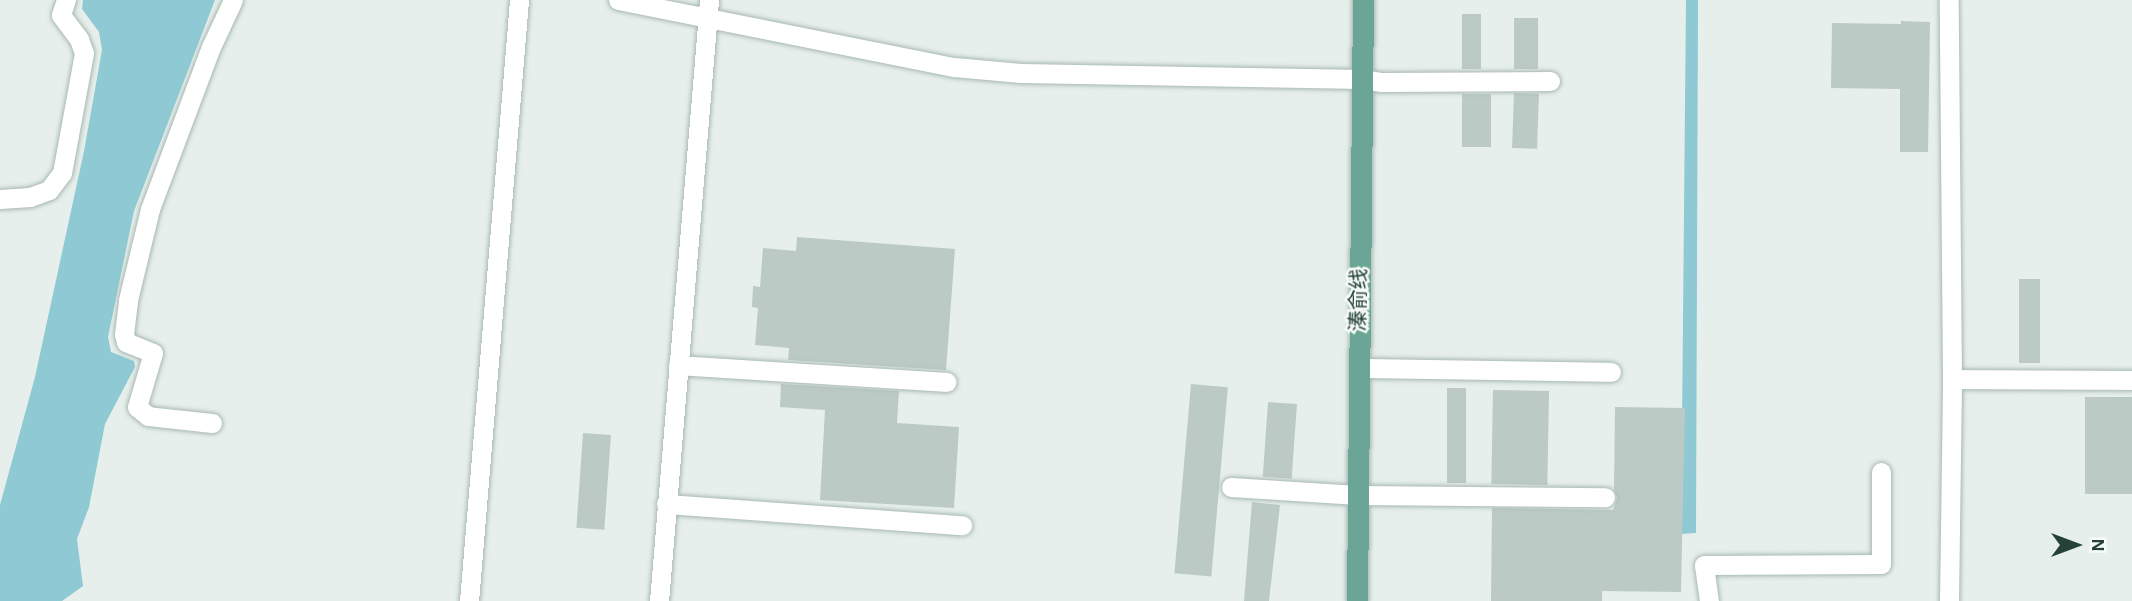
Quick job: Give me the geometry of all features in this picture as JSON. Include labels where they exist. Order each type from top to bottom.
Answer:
[{"type":"main road","name":"溱俞线","points":[[1357,601],[1363,0]]},
{"type":"street","points":[[0,199],[30,197],[49,190],[62,173],[85,53],[79,39],[61,15],[66,0]]},
{"type":"street","points":[[212,424],[148,416],[137,407],[153,353],[126,342],[124,334],[128,300],[150,209],[211,47],[233,0]]},
{"type":"street","points":[[469,601],[519,0]]},
{"type":"street","points":[[618,0],[708,9],[954,67],[1021,73],[1362,79],[1382,82],[1550,81]]},
{"type":"street","points":[[1949,601],[1952,379],[1950,0]]},
{"type":"street","points":[[659,601],[708,9]]},
{"type":"street","points":[[678,365],[946,382]]},
{"type":"street","points":[[1359,368],[1611,372]]},
{"type":"street","points":[[1952,379],[2132,380]]},
{"type":"street","points":[[1709,601],[1704,565],[1881,564],[1881,472]]},
{"type":"street","points":[[1231,487],[1358,495],[1605,497]]},
{"type":"street","points":[[666,504],[962,525]]},
{"type":"water","points":[[83,0],[215,0],[134,211],[108,337],[111,352],[134,361],[135,367],[105,424],[89,507],[77,539],[83,586],[62,601],[0,601],[0,505],[35,377],[84,151],[102,50],[99,32],[82,9]]},
{"type":"water","points":[[1686,0],[1698,0],[1696,533],[1681,534]]},
{"type":"building","points":[[1462,14],[1481,14],[1481,69],[1462,69]]},
{"type":"building","points":[[1514,18],[1538,18],[1538,69],[1514,69]]},
{"type":"building","points":[[1901,21],[1930,22],[1928,152],[1900,152],[1900,89],[1831,88],[1832,23],[1901,24]]},
{"type":"building","points":[[1514,93],[1539,94],[1537,149],[1512,148]]},
{"type":"building","points":[[1462,94],[1491,94],[1491,147],[1462,147]]},
{"type":"building","points":[[797,237],[955,249],[946,370],[788,360],[789,348],[755,345],[758,308],[752,307],[753,286],[760,287],[763,248],[796,251]]},
{"type":"building","points":[[2019,279],[2040,279],[2040,363],[2019,363]]},
{"type":"building","points":[[781,384],[899,391],[897,423],[959,427],[954,508],[820,500],[825,410],[780,407]]},
{"type":"building","points":[[1191,384],[1228,387],[1211,577],[1174,573]]},
{"type":"building","points":[[1447,388],[1466,388],[1466,483],[1447,483]]},
{"type":"building","points":[[1493,390],[1549,391],[1547,485],[1491,484]]},
{"type":"building","points":[[2085,397],[2132,397],[2132,494],[2085,494]]},
{"type":"building","points":[[1268,402],[1297,404],[1292,479],[1263,477]]},
{"type":"building","points":[[1615,407],[1685,408],[1681,592],[1602,591],[1602,601],[1491,601],[1492,508],[1613,510],[1617,498],[1614,489]]},
{"type":"building","points":[[583,433],[611,435],[604,530],[576,528]]},
{"type":"building","points":[[1252,502],[1280,505],[1269,601],[1244,601]]}]
